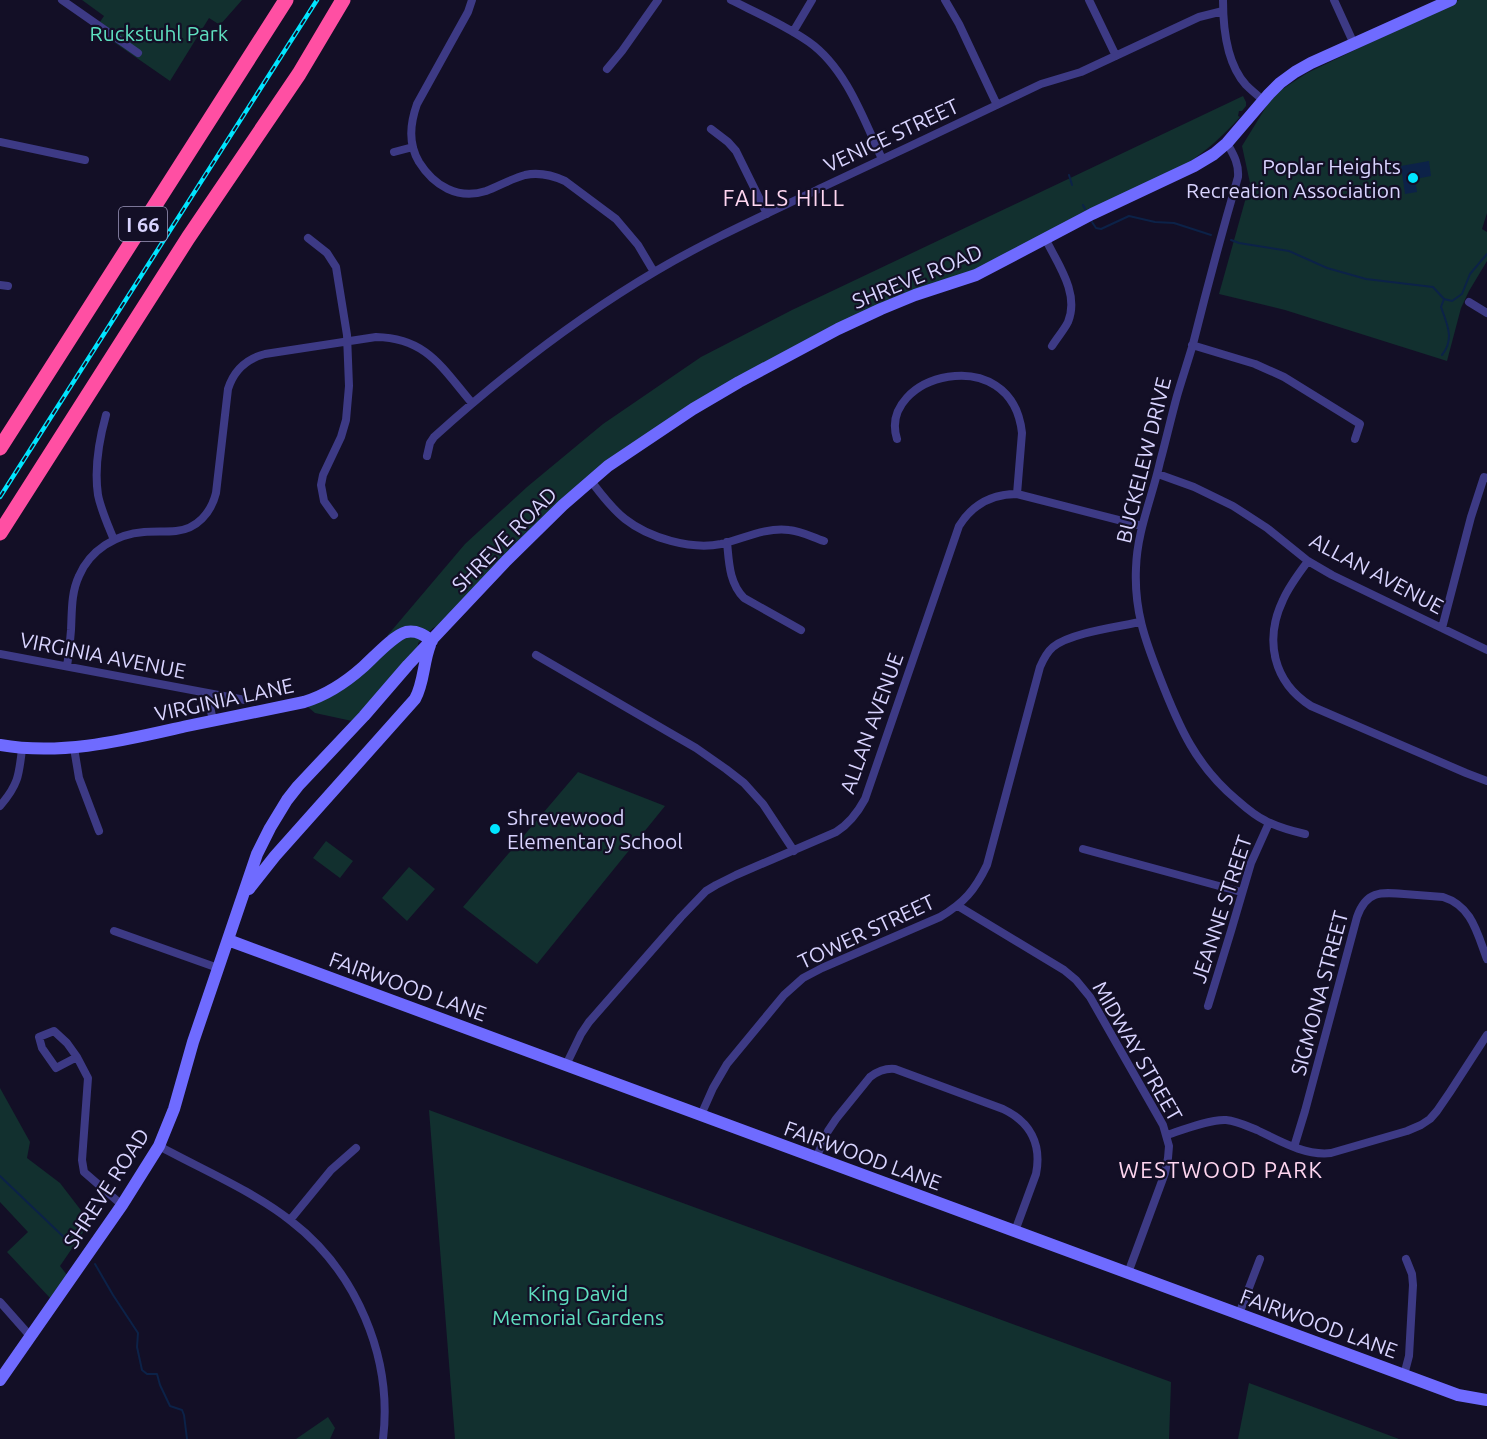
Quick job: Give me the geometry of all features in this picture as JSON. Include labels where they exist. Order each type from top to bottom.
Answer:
[{"type":"highway","name":"I 66","points":[[0,448],[286,0]]},
{"type":"highway","name":"I 66","points":[[0,533],[188,238],[299,74],[343,0]]},
{"type":"main road","name":"SHREVE ROAD","points":[[0,1380],[122,1205],[159,1146],[174,1109],[193,1042],[260,846],[287,800],[408,665],[538,529],[608,466],[739,382],[838,329],[915,295],[996,266],[1092,214],[1181,173],[1206,159],[1227,143],[1263,100],[1295,72],[1450,0]]},
{"type":"main road","name":"VIRGINIA LANE","points":[[0,745],[34,749],[74,748],[304,702],[322,696],[340,686],[403,633],[419,633],[432,641]]},
{"type":"main road","name":"SHREVE ROAD","points":[[243,897],[282,848],[415,699],[432,641]]},
{"type":"main road","points":[[408,665],[416,667],[422,678]]},
{"type":"main road","name":"FAIRWOOD LANE","points":[[228,940],[1404,1376],[1458,1395],[1487,1400]]},
{"type":"street","points":[[62,0],[138,53]]},
{"type":"street","points":[[472,0],[468,12],[417,104],[411,127],[413,147],[420,164],[432,179],[448,190],[458,193],[477,193],[525,175],[546,174],[565,181],[616,219],[638,244],[654,272]]},
{"type":"street","points":[[607,69],[658,0]]},
{"type":"street","points":[[731,0],[793,32],[822,52],[843,78],[882,159]]},
{"type":"street","points":[[793,32],[812,0]]},
{"type":"street","points":[[945,0],[959,24],[997,105]]},
{"type":"street","points":[[1089,0],[1116,56]]},
{"type":"street","points":[[1222,0],[1225,31],[1234,66],[1245,84],[1263,100]]},
{"type":"street","points":[[1334,0],[1354,44]]},
{"type":"street","name":"VENICE STREET","points":[[427,456],[434,437],[472,403],[557,335],[676,259],[1041,84],[1081,72],[1199,17],[1223,11]]},
{"type":"street","points":[[711,129],[736,151],[767,214]]},
{"type":"street","points":[[0,142],[85,160]]},
{"type":"street","name":"BUCKELEW DRIVE","points":[[1227,143],[1237,162],[1238,177],[1142,526],[1135,584],[1145,641],[1172,709],[1197,757],[1212,777],[1245,807],[1269,823],[1305,834]]},
{"type":"street","points":[[394,152],[413,147]]},
{"type":"street","points":[[308,238],[327,254],[336,267],[347,335],[349,403],[341,437],[322,476],[321,485],[324,501],[334,515]]},
{"type":"street","points":[[1045,238],[1068,283],[1072,304],[1068,322],[1052,346]]},
{"type":"street","points":[[1469,302],[1487,313]]},
{"type":"street","points":[[67,666],[75,585],[83,568],[94,554],[114,540],[127,535],[185,530],[198,523],[211,509],[216,493],[228,389],[235,373],[249,360],[265,354],[376,337],[390,337],[423,349],[435,359],[472,403]]},
{"type":"street","points":[[1192,345],[1255,364],[1284,377],[1359,424],[1356,439]]},
{"type":"street","points":[[897,439],[895,427],[898,411],[907,399],[922,386],[951,376],[974,376],[987,380],[1005,392],[1021,423],[1017,494]]},
{"type":"street","points":[[106,415],[99,437],[97,481],[102,508],[114,540]]},
{"type":"street","name":"ALLAN AVENUE","points":[[1158,474],[1194,487],[1233,506],[1308,561],[1366,592],[1487,650]]},
{"type":"street","points":[[1442,628],[1471,517],[1485,477]]},
{"type":"street","points":[[591,481],[611,506],[629,522],[641,529],[679,543],[703,546],[780,529],[800,532],[824,541]]},
{"type":"street","name":"ALLAN AVENUE","points":[[566,1065],[589,1022],[700,897],[716,885],[842,828],[856,814],[863,804],[959,526],[969,512],[989,498],[1017,494],[1142,526]]},
{"type":"street","points":[[727,542],[731,577],[739,593],[801,630]]},
{"type":"street","points":[[1308,561],[1282,601],[1275,626],[1275,655],[1279,671],[1290,689],[1311,706],[1487,781]]},
{"type":"street","name":"TOWER STREET","points":[[701,1115],[713,1088],[727,1065],[784,994],[803,978],[940,917],[958,906],[975,887],[987,865],[1044,659],[1054,646],[1074,636],[1140,622]]},
{"type":"street","name":"VIRGINIA AVENUE","points":[[0,654],[207,694],[213,720]]},
{"type":"street","points":[[536,655],[696,748],[726,769],[744,783],[763,804],[794,851]]},
{"type":"street","points":[[207,694],[244,700]]},
{"type":"street","points":[[0,806],[19,776],[22,748]]},
{"type":"street","points":[[74,748],[79,777],[99,831]]},
{"type":"street","name":"JEANNE STREET","points":[[1208,1006],[1251,863],[1269,823]]},
{"type":"street","points":[[1083,849],[1242,892]]},
{"type":"street","name":"SIGMONA STREET","points":[[1294,1147],[1357,916],[1364,902],[1375,894],[1387,892],[1449,899],[1467,912],[1487,959]]},
{"type":"street","name":"MIDWAY STREET","points":[[958,906],[1064,970],[1076,980],[1099,1012],[1167,1135],[1169,1146],[1165,1173],[1128,1273]]},
{"type":"street","points":[[114,932],[218,968]]},
{"type":"street","points":[[77,1057],[56,1068],[42,1048],[39,1037],[54,1030],[77,1057],[88,1078],[82,1160],[84,1172],[122,1205]]},
{"type":"street","points":[[1167,1135],[1225,1120],[1243,1124],[1313,1153],[1332,1153],[1407,1131],[1421,1125],[1437,1111],[1487,1035]]},
{"type":"street","points":[[816,1158],[836,1119],[870,1077],[884,1069],[895,1069],[1010,1112],[1025,1124],[1035,1143],[1038,1165],[1015,1231]]},
{"type":"street","points":[[159,1146],[267,1204],[290,1220],[319,1246],[333,1263],[367,1321],[377,1353],[385,1405],[382,1439]]},
{"type":"street","points":[[290,1220],[331,1170],[356,1149]]},
{"type":"street","points":[[1239,1314],[1260,1258]]},
{"type":"street","points":[[1404,1376],[1409,1356],[1413,1286],[1412,1274],[1406,1259]]},
{"type":"street","points":[[0,1302],[31,1337]]},
{"type":"green space","name":"Ruckstuhl Park","points":[[82,0],[242,0],[220,25],[209,18],[170,81],[95,29],[104,16]]},
{"type":"green space","name":"Poplar Heights Recreation Association","points":[[1459,0],[1487,0],[1487,213],[1482,229],[1487,232],[1487,261],[1461,308],[1447,361],[1285,310],[1219,294],[1250,183],[1242,146],[1269,102],[1281,90],[1307,73]]},
{"type":"green space","points":[[1243,96],[1246,106],[1239,111],[1238,116],[1240,117],[1214,143],[1185,165],[991,264],[819,334],[565,496],[516,543],[440,625],[433,628],[418,643],[418,648],[352,721],[315,713],[308,707],[400,640],[387,636],[465,544],[527,487],[603,424],[701,357],[792,310]]},
{"type":"green space","points":[[578,772],[665,806],[537,964],[463,907]]},
{"type":"green space","points":[[326,841],[353,861],[340,878],[313,858]]},
{"type":"green space","points":[[409,867],[435,889],[407,921],[382,898]]},
{"type":"green space","points":[[0,1088],[30,1142],[27,1158],[60,1183],[90,1222],[60,1266],[67,1275],[50,1298],[7,1252],[28,1232],[0,1202]]},
{"type":"green space","name":"King David Memorial Gardens","points":[[429,1110],[1171,1382],[1169,1439],[455,1439]]},
{"type":"green space","points":[[1249,1383],[1399,1439],[1238,1439]]},
{"type":"green space","points":[[328,1417],[335,1428],[330,1439],[296,1439]]},
{"type":"water","name":"Poplar Heights Recreation Association","points":[[1429,161],[1431,176],[1415,179],[1417,192],[1405,194],[1401,166]]},
{"type":"waterway","points":[[1069,175],[1072,185]]},
{"type":"waterway","points":[[1083,205],[1085,209]]},
{"type":"waterway","points":[[1092,222],[1096,228],[1101,229],[1129,216],[1155,222],[1174,223],[1211,235]]},
{"type":"waterway","points":[[1231,240],[1289,251],[1327,268],[1366,279],[1433,287],[1444,299],[1452,301],[1462,294],[1470,274],[1487,254]]},
{"type":"waterway","points":[[1442,355],[1449,337],[1441,307],[1444,299]]},
{"type":"waterway","points":[[0,1176],[70,1243]]},
{"type":"waterway","points":[[95,1264],[138,1333],[137,1347],[142,1370],[147,1374],[157,1374],[170,1406],[182,1410],[187,1439]]},
{"type":"railway","points":[[0,497],[317,0]]},
{"type":"place","name":"Poplar Heights Recreation Association","points":[[1413,178]]},
{"type":"place","name":"Shrevewood Elementary School","points":[[495,829]]},
{"type":"district","name":"FALLS HILL","points":[[784,197]]},
{"type":"district","name":"WESTWOOD PARK","points":[[1221,1169]]}]
